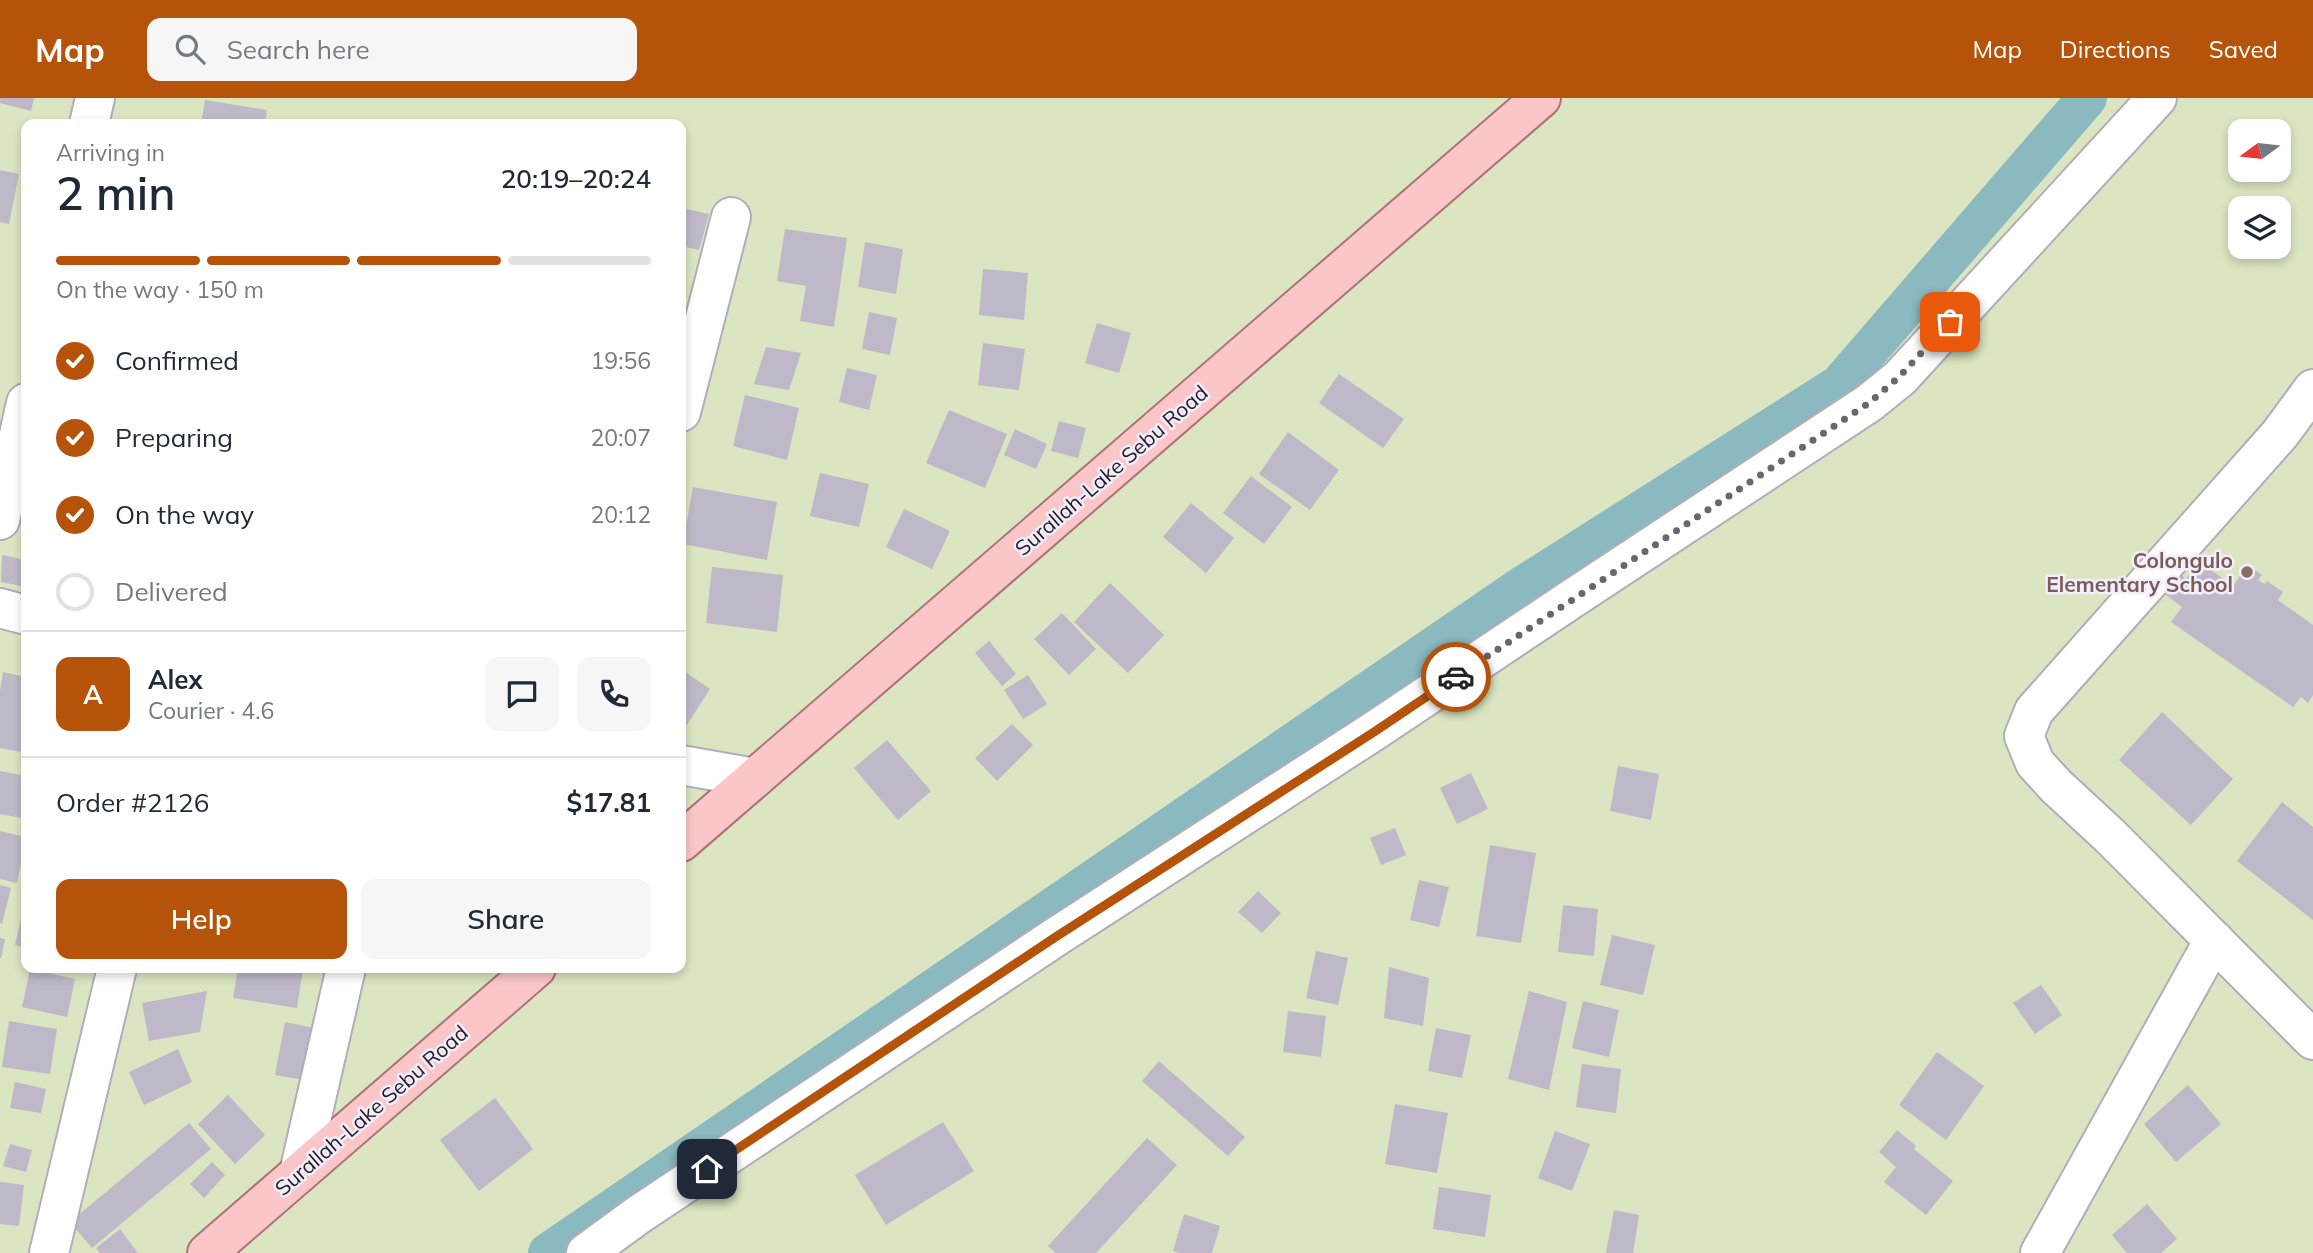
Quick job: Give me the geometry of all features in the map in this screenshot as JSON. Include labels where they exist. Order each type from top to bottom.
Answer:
[{"type":"main road","name":"Surallah-Lake Sebu Road","points":[[686,838],[1541,98]]},
{"type":"main road","name":"Surallah-Lake Sebu Road","points":[[207,1253],[530,973]]},
{"type":"street","points":[[90,119],[95,98]]},
{"type":"street","points":[[586,1253],[650,1207],[1054,938],[1374,732],[1869,403],[1899,377],[2157,98]]},
{"type":"street","points":[[686,393],[732,217]]},
{"type":"street","points":[[2313,389],[2280,434],[2034,711],[2024,736],[2035,763],[2056,786],[2110,836],[2313,1040]]},
{"type":"street","points":[[0,520],[21,426]]},
{"type":"street","points":[[0,608],[21,614]]},
{"type":"street","points":[[686,766],[755,778]]},
{"type":"street","points":[[2040,1253],[2214,940]]},
{"type":"street","points":[[49,1253],[116,973]]},
{"type":"street","points":[[299,1173],[345,973]]},
{"type":"green space","points":[[0,98],[2313,98],[2313,1253],[0,1253]]},
{"type":"building","points":[[0,98],[34,98],[31,111],[0,103]]},
{"type":"building","points":[[205,100],[267,110],[266,119],[202,119]]},
{"type":"building","points":[[0,170],[19,174],[9,224],[0,222]]},
{"type":"building","points":[[686,209],[709,214],[699,250],[686,247]]},
{"type":"building","points":[[785,229],[847,238],[834,327],[800,321],[806,286],[777,281]]},
{"type":"building","points":[[865,242],[903,249],[896,294],[858,287]]},
{"type":"building","points":[[983,269],[1028,273],[1024,320],[979,315]]},
{"type":"building","points":[[869,312],[897,318],[890,355],[862,349]]},
{"type":"building","points":[[1097,323],[1131,333],[1119,373],[1085,363]]},
{"type":"building","points":[[983,343],[1025,349],[1019,390],[978,385]]},
{"type":"building","points":[[766,347],[801,353],[789,390],[754,384]]},
{"type":"building","points":[[847,368],[877,375],[869,410],[839,402]]},
{"type":"building","points":[[1339,374],[1404,419],[1383,448],[1319,403]]},
{"type":"building","points":[[745,395],[799,408],[787,460],[733,446]]},
{"type":"building","points":[[949,410],[1007,434],[985,488],[926,463]]},
{"type":"building","points":[[1059,421],[1086,428],[1078,458],[1051,451]]},
{"type":"building","points":[[1015,429],[1047,444],[1036,469],[1004,455]]},
{"type":"building","points":[[1288,432],[1339,470],[1310,510],[1259,474]]},
{"type":"building","points":[[820,473],[869,484],[859,527],[810,516]]},
{"type":"building","points":[[1251,476],[1292,507],[1264,544],[1223,513]]},
{"type":"building","points":[[693,487],[777,502],[767,560],[686,545],[686,527]]},
{"type":"building","points":[[1191,503],[1234,538],[1206,573],[1163,537]]},
{"type":"building","points":[[904,509],[950,531],[932,569],[886,547]]},
{"type":"building","points":[[2,555],[21,559],[21,586],[1,582]]},
{"type":"building","points":[[2248,565],[2262,575],[2258,580],[2265,584],[2267,581],[2283,592],[2278,600],[2313,625],[2313,695],[2308,703],[2301,697],[2293,707],[2171,622],[2182,607],[2166,595],[2181,575],[2186,579],[2192,570],[2200,576],[2207,567],[2233,586]]},
{"type":"building","points":[[712,567],[783,575],[777,632],[706,623]]},
{"type":"building","points":[[1110,583],[1164,635],[1128,673],[1074,622]]},
{"type":"building","points":[[1062,613],[1096,649],[1069,675],[1034,639]]},
{"type":"building","points":[[989,641],[1016,674],[1002,686],[975,653]]},
{"type":"building","points":[[3,672],[21,676],[21,752],[0,748],[0,691]]},
{"type":"building","points":[[686,672],[710,689],[686,726]]},
{"type":"building","points":[[1028,675],[1047,704],[1023,719],[1004,690]]},
{"type":"building","points":[[2162,712],[2233,779],[2191,825],[2119,760]]},
{"type":"building","points":[[1012,724],[1033,745],[997,781],[975,758]]},
{"type":"building","points":[[887,740],[931,791],[898,820],[854,768]]},
{"type":"building","points":[[1618,766],[1659,774],[1651,820],[1610,811]]},
{"type":"building","points":[[0,771],[21,775],[21,818],[0,814]]},
{"type":"building","points":[[1471,773],[1488,809],[1457,824],[1440,788]]},
{"type":"building","points":[[2282,802],[2313,827],[2313,920],[2237,861]]},
{"type":"building","points":[[1395,828],[1406,855],[1381,865],[1370,838]]},
{"type":"building","points":[[0,831],[21,836],[21,863],[17,883],[0,879]]},
{"type":"building","points":[[1490,845],[1536,853],[1521,943],[1476,936]]},
{"type":"building","points":[[1419,880],[1449,887],[1439,927],[1410,920]]},
{"type":"building","points":[[0,885],[11,888],[2,924],[0,923]]},
{"type":"building","points":[[1258,891],[1281,913],[1262,933],[1238,912]]},
{"type":"building","points":[[1563,905],[1598,909],[1594,956],[1558,952]]},
{"type":"building","points":[[21,919],[21,947],[15,945]]},
{"type":"building","points":[[1612,935],[1655,945],[1643,995],[1600,985]]},
{"type":"building","points":[[0,938],[5,939],[1,958],[0,958]]},
{"type":"building","points":[[1316,951],[1348,958],[1338,1005],[1306,998]]},
{"type":"building","points":[[1389,967],[1429,978],[1423,1026],[1384,1018]]},
{"type":"building","points":[[29,973],[48,973],[75,979],[67,1017],[22,1007]]},
{"type":"building","points":[[237,973],[302,973],[297,1008],[233,998]]},
{"type":"building","points":[[2041,985],[2062,1015],[2035,1034],[2013,1003]]},
{"type":"building","points":[[207,991],[200,1032],[149,1041],[142,1003]]},
{"type":"building","points":[[1529,991],[1567,1002],[1549,1090],[1508,1079]]},
{"type":"building","points":[[1583,1001],[1619,1010],[1609,1057],[1572,1048]]},
{"type":"building","points":[[1288,1011],[1326,1016],[1321,1057],[1283,1052]]},
{"type":"building","points":[[9,1021],[57,1029],[50,1074],[2,1067]]},
{"type":"building","points":[[285,1022],[314,1028],[304,1080],[275,1075]]},
{"type":"building","points":[[1436,1028],[1471,1035],[1462,1078],[1428,1071]]},
{"type":"building","points":[[178,1049],[192,1082],[144,1105],[129,1072]]},
{"type":"building","points":[[1937,1052],[1984,1086],[1946,1140],[1899,1105]]},
{"type":"building","points":[[1159,1061],[1245,1137],[1228,1156],[1142,1081]]},
{"type":"building","points":[[1582,1064],[1621,1069],[1616,1113],[1576,1107]]},
{"type":"building","points":[[15,1082],[46,1089],[41,1113],[10,1108]]},
{"type":"building","points":[[2188,1085],[2221,1124],[2176,1162],[2144,1124]]},
{"type":"building","points":[[228,1095],[265,1135],[235,1164],[198,1124]]},
{"type":"building","points":[[495,1098],[533,1149],[479,1191],[440,1140]]},
{"type":"building","points":[[1395,1104],[1448,1113],[1437,1173],[1385,1164]]},
{"type":"building","points":[[943,1122],[974,1171],[886,1225],[855,1175]]},
{"type":"building","points":[[189,1123],[211,1149],[92,1248],[70,1222]]},
{"type":"building","points":[[1897,1130],[1916,1146],[1914,1149],[1953,1181],[1926,1215],[1884,1182],[1896,1167],[1879,1152]]},
{"type":"building","points":[[1555,1131],[1590,1144],[1572,1191],[1538,1178]]},
{"type":"building","points":[[1147,1138],[1177,1165],[1096,1253],[1056,1253],[1048,1246]]},
{"type":"building","points":[[10,1144],[32,1150],[26,1172],[3,1166]]},
{"type":"building","points":[[212,1162],[225,1175],[204,1198],[190,1184]]},
{"type":"building","points":[[0,1182],[24,1185],[19,1226],[0,1224]]},
{"type":"building","points":[[1439,1187],[1491,1195],[1485,1237],[1433,1229]]},
{"type":"building","points":[[2147,1204],[2177,1239],[2161,1253],[2127,1253],[2112,1235]]},
{"type":"building","points":[[1614,1210],[1639,1215],[1633,1253],[1606,1253]]},
{"type":"building","points":[[1184,1214],[1220,1226],[1212,1253],[1173,1251]]},
{"type":"building","points":[[120,1229],[138,1253],[100,1253],[96,1248]]},
{"type":"waterway","points":[[548,1253],[1521,587],[1839,385],[2087,98]]},
{"type":"way so far","points":[[1456,677],[1869,403],[1899,377],[1950,322]]},
{"type":"place","name":"Colongulo Elementary School","points":[[2247,572]]},
{"type":"route","points":[[707,1169],[1054,938],[1456,677]]}]
